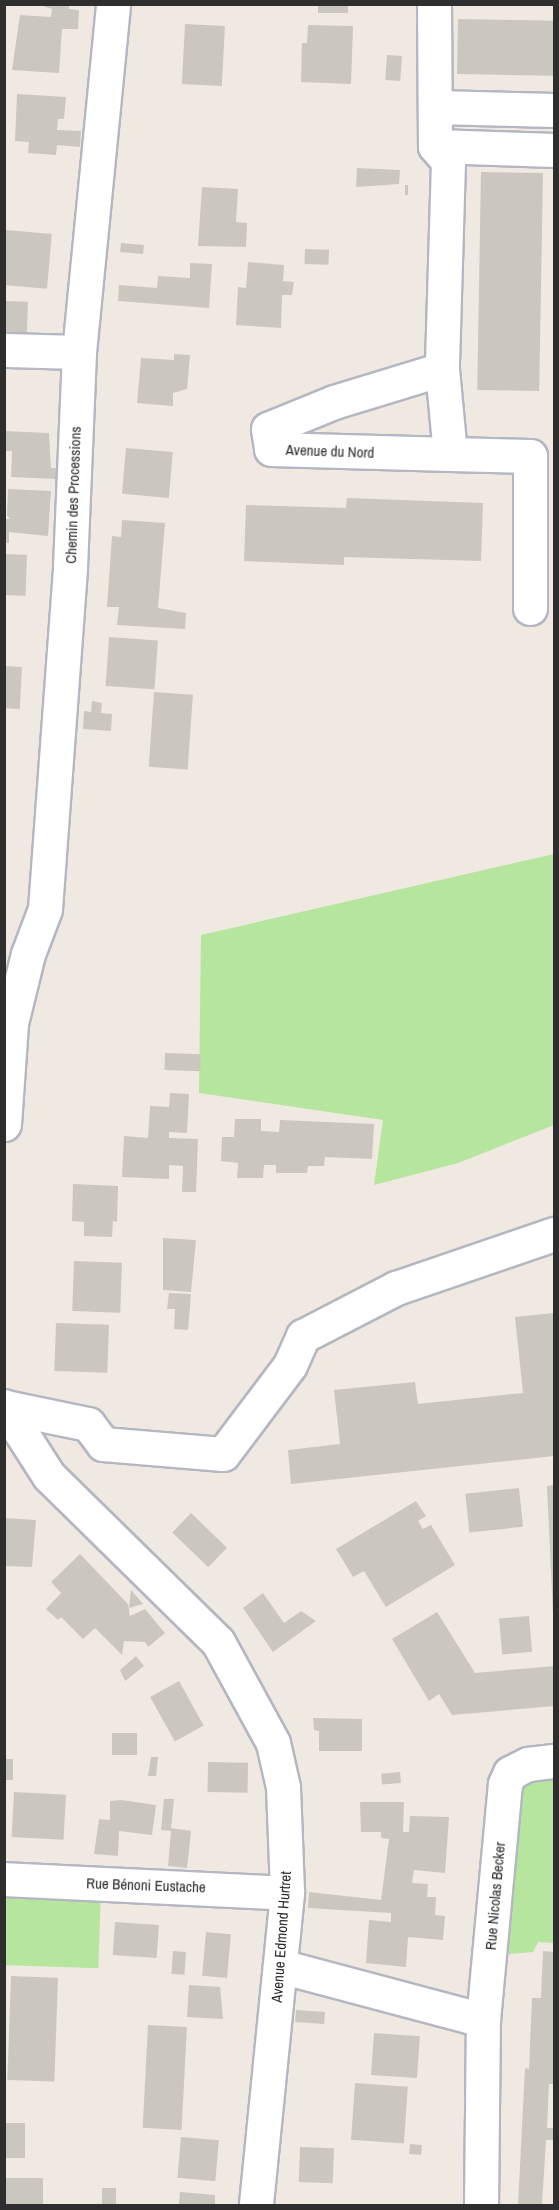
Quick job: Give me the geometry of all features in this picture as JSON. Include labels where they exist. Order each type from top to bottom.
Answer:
[{"type":"street","name":"Chemin des Processions","points":[[16,963],[45,909],[70,567],[79,352],[113,4]]},
{"type":"street","points":[[434,4],[435,146],[448,161],[442,369],[450,454]]},
{"type":"street","points":[[435,107],[555,110]]},
{"type":"street","points":[[435,146],[555,150]]},
{"type":"street","points":[[4,350],[79,352]]},
{"type":"street","name":"Avenue du Nord","points":[[442,369],[334,402],[268,429],[271,449],[530,456],[530,608]]},
{"type":"street","points":[[4,1124],[16,963]]},
{"type":"street","points":[[5,1406],[88,1424],[103,1444],[223,1454],[290,1365],[303,1336],[396,1288],[555,1234]]},
{"type":"street","name":"Avenue Edmond Hurtret","points":[[5,1406],[49,1476],[218,1642],[244,1685],[273,1743],[280,1767],[287,1893],[256,2205]]},
{"type":"street","name":"Rue Nicolas Becker","points":[[481,2205],[483,2020],[505,1784],[510,1773],[528,1764],[555,1761]]},
{"type":"street","name":"Rue Bénoni Eustache","points":[[4,1879],[287,1893]]},
{"type":"street","points":[[280,1966],[483,2020]]},
{"type":"green space","points":[[554,854],[554,1125],[458,1163],[374,1185],[383,1120],[199,1093],[201,935]]},
{"type":"green space","points":[[554,1775],[554,1943],[538,1942],[533,1952],[509,1954],[506,1947],[518,1783]]},
{"type":"green space","points":[[5,1888],[101,1891],[98,1968],[4,1965]]},
{"type":"building","points":[[37,4],[69,4],[69,9],[79,10],[78,29],[62,29],[59,73],[12,70],[20,15],[51,17],[52,9]]},
{"type":"building","points":[[318,4],[348,4],[348,13],[318,13]]},
{"type":"building","points":[[458,19],[554,21],[553,76],[457,74]]},
{"type":"building","points":[[185,24],[225,26],[222,86],[182,84]]},
{"type":"building","points":[[308,25],[353,26],[351,84],[301,82],[302,43],[307,43]]},
{"type":"building","points":[[387,55],[402,56],[400,81],[385,80]]},
{"type":"building","points":[[17,94],[66,97],[64,119],[58,119],[57,130],[81,131],[80,147],[57,145],[56,155],[28,153],[29,142],[15,141]]},
{"type":"building","points":[[357,168],[400,170],[399,184],[356,187]]},
{"type":"building","points":[[481,172],[543,173],[539,391],[477,390]]},
{"type":"building","points":[[405,185],[408,185],[408,195],[405,195]]},
{"type":"building","points":[[202,187],[238,189],[236,222],[247,223],[246,247],[198,246]]},
{"type":"building","points":[[6,230],[52,234],[47,289],[4,285]]},
{"type":"building","points":[[121,243],[144,245],[143,254],[120,252]]},
{"type":"building","points":[[305,249],[329,250],[328,265],[304,264]]},
{"type":"building","points":[[248,262],[284,265],[283,281],[294,282],[292,295],[282,295],[281,328],[236,325],[238,287],[246,288]]},
{"type":"building","points":[[190,263],[212,264],[209,308],[118,301],[119,285],[157,288],[158,276],[190,278]]},
{"type":"building","points":[[4,301],[28,302],[27,340],[4,339]]},
{"type":"building","points":[[174,354],[190,355],[187,389],[173,393],[173,406],[137,403],[141,358],[174,360]]},
{"type":"building","points":[[4,431],[49,433],[51,468],[56,468],[56,479],[11,477],[12,451],[4,451]]},
{"type":"building","points":[[126,448],[173,452],[169,498],[122,494]]},
{"type":"building","points":[[8,489],[51,491],[48,536],[9,532],[9,543],[4,543],[4,519],[10,519],[7,515]]},
{"type":"building","points":[[347,498],[483,503],[481,561],[344,557],[344,565],[244,561],[246,505],[346,508]]},
{"type":"building","points":[[122,520],[165,523],[158,608],[186,613],[185,629],[117,625],[119,607],[107,607],[112,536],[121,537]]},
{"type":"building","points":[[4,554],[27,555],[26,596],[4,595]]},
{"type":"building","points":[[109,637],[158,640],[154,689],[106,686]]},
{"type":"building","points":[[4,666],[22,667],[20,709],[4,708]]},
{"type":"building","points":[[154,692],[193,695],[188,770],[149,767]]},
{"type":"building","points":[[92,701],[102,703],[101,713],[112,714],[111,731],[83,729],[84,711],[91,712]]},
{"type":"building","points":[[165,1053],[201,1054],[200,1071],[164,1070]]},
{"type":"building","points":[[170,1093],[189,1094],[187,1133],[169,1132],[169,1138],[198,1139],[196,1192],[182,1192],[183,1166],[169,1165],[169,1179],[122,1177],[124,1136],[148,1138],[150,1106],[169,1107]]},
{"type":"building","points":[[235,1119],[261,1119],[261,1131],[279,1132],[280,1120],[374,1124],[372,1159],[325,1157],[324,1166],[308,1166],[307,1173],[276,1173],[276,1165],[264,1165],[263,1178],[237,1178],[238,1163],[221,1161],[222,1137],[234,1137]]},
{"type":"building","points":[[73,1184],[118,1186],[117,1222],[113,1221],[112,1237],[84,1236],[84,1222],[72,1221]]},
{"type":"building","points":[[163,1238],[196,1240],[191,1292],[163,1290]]},
{"type":"building","points":[[74,1261],[122,1263],[120,1313],[72,1311]]},
{"type":"building","points":[[169,1293],[191,1294],[188,1330],[174,1329],[175,1309],[167,1309]]},
{"type":"building","points":[[554,1313],[554,1456],[291,1484],[288,1450],[340,1444],[334,1390],[415,1382],[418,1404],[523,1393],[515,1317]]},
{"type":"building","points":[[56,1323],[109,1325],[107,1373],[54,1371]]},
{"type":"building","points":[[554,1485],[554,1615],[553,1615],[547,1486]]},
{"type":"building","points":[[519,1488],[523,1527],[469,1532],[465,1494]]},
{"type":"building","points":[[416,1501],[426,1516],[418,1521],[423,1529],[431,1525],[455,1565],[386,1607],[364,1571],[353,1577],[336,1549]]},
{"type":"building","points":[[191,1513],[227,1548],[208,1567],[172,1532]]},
{"type":"building","points":[[4,1518],[36,1520],[32,1567],[4,1566]]},
{"type":"building","points":[[80,1554],[128,1604],[130,1616],[145,1609],[165,1633],[148,1647],[145,1642],[124,1641],[122,1655],[95,1628],[83,1639],[61,1617],[58,1620],[46,1609],[61,1593],[51,1582]]},
{"type":"building","points":[[131,1590],[143,1604],[129,1608]]},
{"type":"building","points":[[263,1593],[284,1623],[301,1611],[316,1621],[273,1652],[243,1608]]},
{"type":"building","points":[[437,1612],[475,1673],[554,1666],[554,1706],[452,1715],[439,1694],[429,1701],[392,1639]]},
{"type":"building","points":[[529,1616],[532,1652],[502,1654],[499,1619]]},
{"type":"building","points":[[136,1656],[144,1666],[125,1681],[120,1670]]},
{"type":"building","points":[[179,1681],[204,1726],[175,1742],[150,1697]]},
{"type":"building","points":[[313,1718],[362,1719],[362,1751],[319,1751],[319,1731],[314,1730]]},
{"type":"building","points":[[112,1733],[137,1733],[137,1755],[112,1755]]},
{"type":"building","points":[[151,1757],[158,1757],[156,1776],[148,1776]]},
{"type":"building","points":[[5,1759],[13,1759],[13,1780],[5,1780]]},
{"type":"building","points":[[208,1762],[248,1763],[247,1793],[207,1792]]},
{"type":"building","points":[[400,1772],[401,1783],[382,1785],[381,1774]]},
{"type":"building","points":[[14,1792],[66,1795],[64,1840],[12,1837]]},
{"type":"building","points":[[164,1799],[174,1799],[171,1828],[191,1831],[187,1868],[168,1866],[171,1831],[161,1830]]},
{"type":"building","points":[[121,1800],[156,1805],[152,1835],[119,1831],[118,1856],[94,1854],[99,1819],[110,1820],[110,1801]]},
{"type":"building","points":[[360,1802],[404,1802],[403,1832],[409,1832],[410,1816],[449,1817],[445,1873],[414,1870],[412,1883],[428,1884],[427,1897],[436,1897],[435,1915],[445,1916],[443,1940],[408,1937],[406,1967],[366,1963],[369,1920],[391,1922],[391,1913],[308,1908],[309,1892],[381,1900],[389,1839],[381,1838],[381,1832],[361,1832]]},
{"type":"building","points":[[115,1922],[159,1925],[157,1958],[113,1955]]},
{"type":"building","points":[[206,1932],[231,1934],[227,1978],[202,1976]]},
{"type":"building","points":[[173,1951],[186,1952],[184,1975],[171,1974]]},
{"type":"building","points":[[543,1951],[554,1952],[554,2084],[549,2084],[547,2128],[554,2128],[554,2140],[546,2140],[542,2205],[518,2205],[525,2068],[529,2069],[532,1998],[541,1998]]},
{"type":"building","points":[[11,1976],[58,1978],[54,2082],[7,2080]]},
{"type":"building","points":[[189,1985],[220,1987],[223,2019],[187,2017]]},
{"type":"building","points":[[296,2010],[325,2012],[324,2024],[295,2022]]},
{"type":"building","points":[[148,2025],[187,2027],[182,2130],[143,2128]]},
{"type":"building","points":[[374,2033],[420,2036],[417,2078],[371,2075]]},
{"type":"building","points":[[355,2083],[408,2087],[404,2144],[351,2140]]},
{"type":"building","points":[[4,2123],[25,2123],[25,2158],[4,2158]]},
{"type":"building","points":[[181,2137],[219,2140],[215,2181],[177,2178]]},
{"type":"building","points":[[410,2144],[422,2145],[421,2155],[409,2154]]},
{"type":"building","points":[[300,2147],[334,2148],[333,2183],[299,2182]]},
{"type":"building","points":[[4,2178],[43,2178],[43,2205],[4,2205]]},
{"type":"building","points":[[102,2188],[116,2188],[116,2205],[102,2205]]},
{"type":"building","points":[[180,2192],[215,2195],[215,2205],[179,2205]]}]
